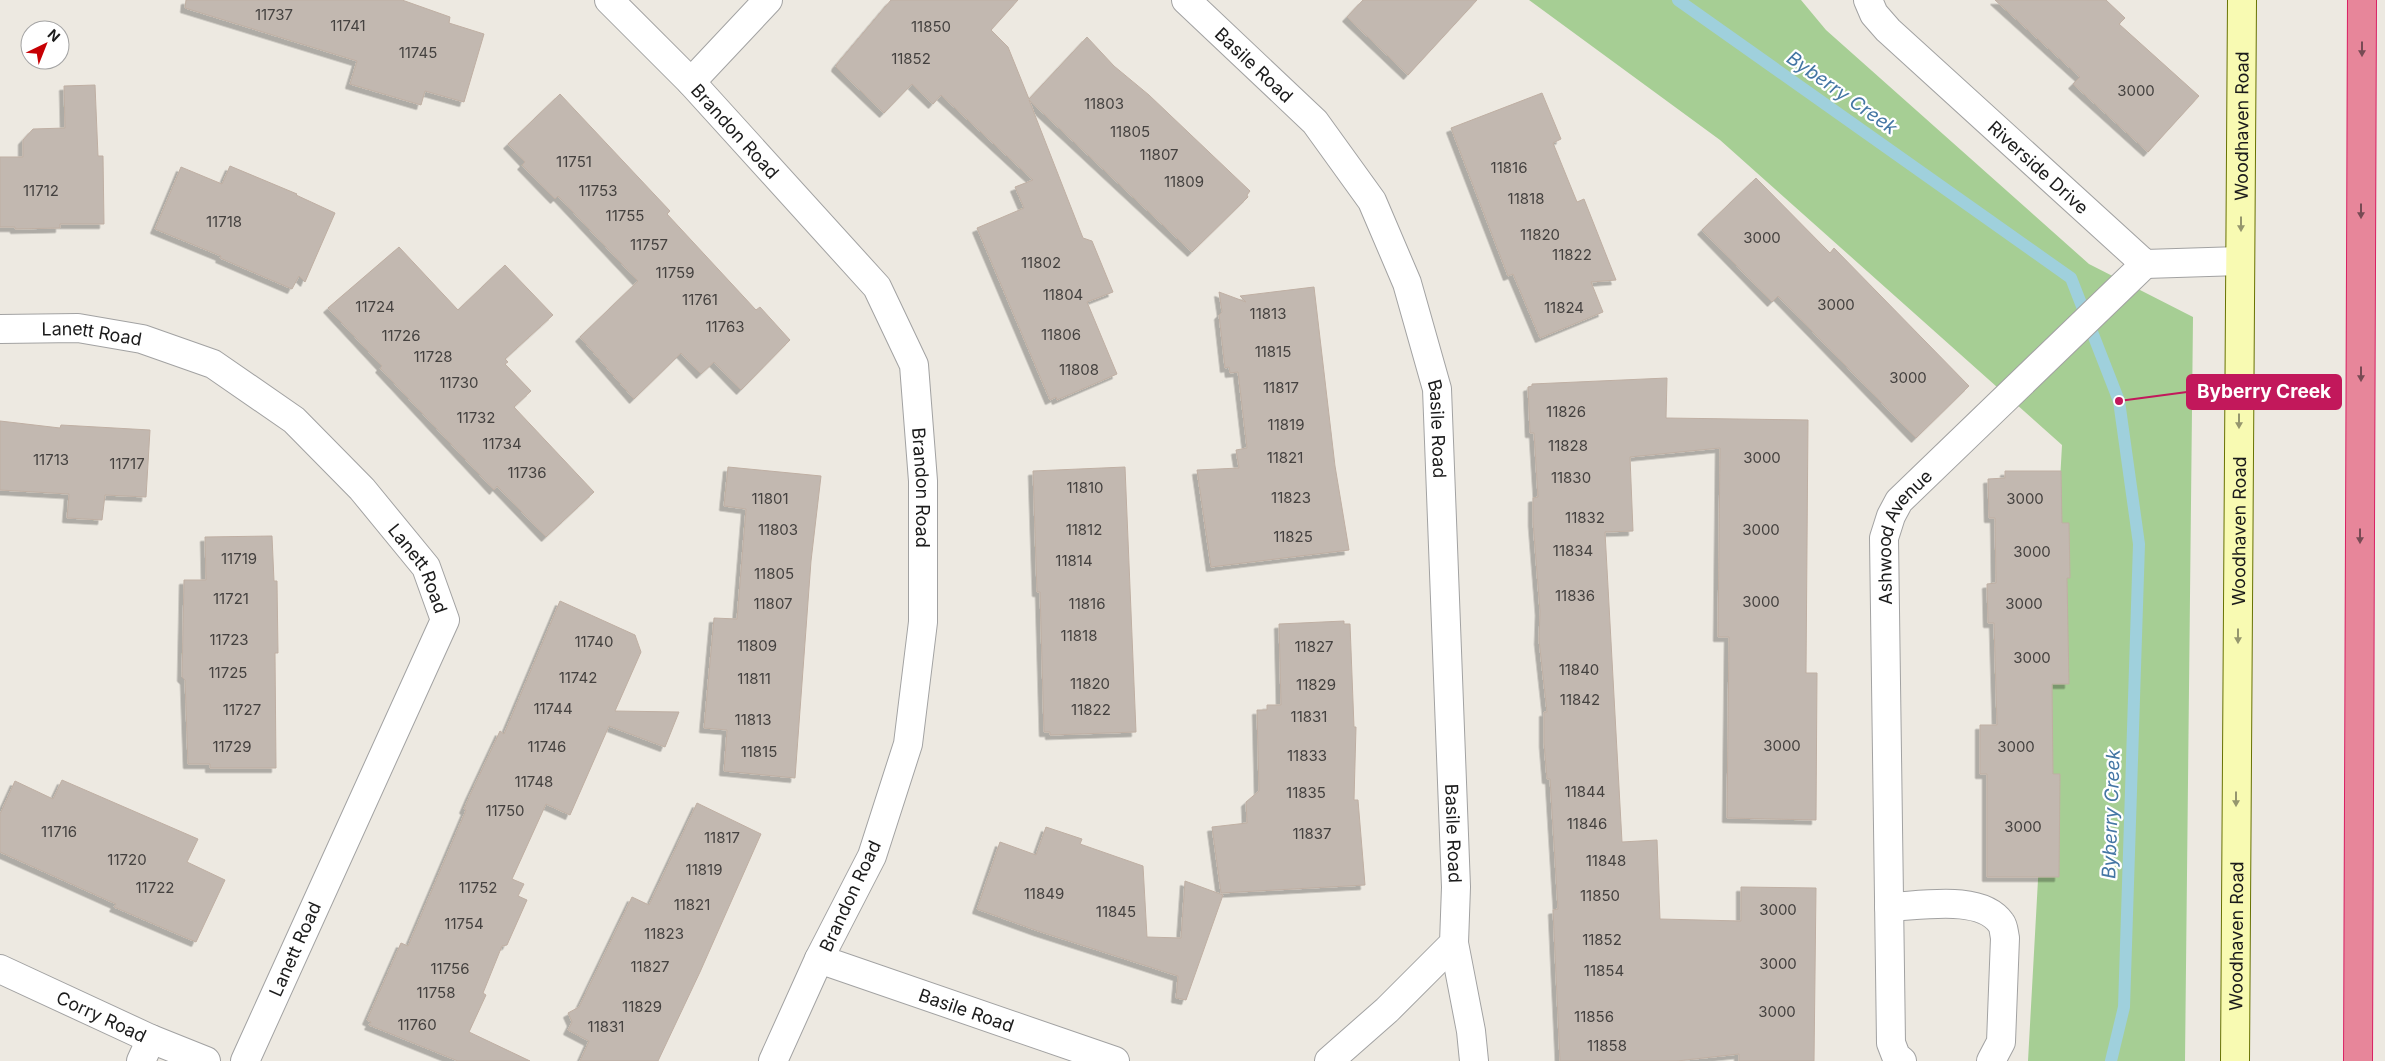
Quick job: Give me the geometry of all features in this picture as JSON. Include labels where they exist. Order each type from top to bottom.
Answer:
[{"type":"highway","points":[[2358,1061],[2362,0]]},
{"type":"main road","name":"Woodhaven Road","points":[[2234,1061],[2242,0]]},
{"type":"street","name":"Brandon Road","points":[[609,0],[691,82],[877,287],[914,365],[923,482],[923,622],[908,744],[872,856],[819,959],[773,1061]]},
{"type":"street","points":[[691,82],[768,0]]},
{"type":"street","name":"Basile Road","points":[[1186,0],[1315,122],[1372,201],[1409,292],[1437,389],[1456,887],[1454,943],[1471,1031],[1474,1061]]},
{"type":"street","name":"Riverside Drive","points":[[1868,0],[1874,14],[1888,30],[2145,264]]},
{"type":"street","points":[[2145,264],[2240,261]]},
{"type":"street","name":"Ashwood Avenue","points":[[1902,1061],[1896,1056],[1891,1043],[1884,538],[1891,516],[1899,501],[2145,264]]},
{"type":"street","name":"Lanett Road","points":[[0,329],[78,328],[142,339],[213,364],[294,420],[362,489],[426,567],[444,620],[245,1061]]},
{"type":"street","points":[[1889,907],[1967,904],[1988,912],[2002,923],[2006,938],[2001,1042],[1991,1061]]},
{"type":"street","points":[[1329,1061],[1388,1010],[1454,943]]},
{"type":"street","name":"Basile Road","points":[[819,959],[1115,1061]]},
{"type":"street","name":"Corry Road","points":[[0,969],[146,1050],[206,1061]]},
{"type":"green space","points":[[1529,0],[1801,0],[1826,30],[2089,264],[2193,317],[2185,1061],[2028,1061],[2062,445],[1720,140]]},
{"type":"building","points":[[186,0],[402,0],[450,17],[449,23],[484,34],[464,102],[425,91],[421,105],[350,84],[357,61],[185,8]]},
{"type":"building","points":[[891,0],[1018,0],[991,30],[1008,47],[1029,99],[1087,37],[1114,66],[1149,95],[1250,191],[1247,195],[1248,197],[1192,252],[1029,100],[1083,238],[1092,241],[1113,292],[1087,302],[1117,374],[1057,400],[1056,397],[1050,400],[977,228],[1024,208],[1015,187],[1033,180],[941,95],[933,104],[912,84],[884,113],[836,67]]},
{"type":"building","points":[[1363,0],[1477,0],[1408,75],[1347,17]]},
{"type":"building","points":[[1995,0],[2106,0],[2125,18],[2119,24],[2199,96],[2148,152],[2073,84],[2080,77]]},
{"type":"building","points":[[95,85],[98,156],[103,156],[104,224],[60,224],[60,228],[15,229],[15,227],[0,227],[0,157],[23,157],[23,140],[33,129],[65,128],[64,86]]},
{"type":"building","points":[[1542,93],[1561,139],[1553,143],[1577,202],[1584,199],[1616,280],[1591,282],[1603,312],[1540,338],[1513,274],[1508,276],[1451,128]]},
{"type":"building","points":[[560,94],[670,211],[667,214],[756,310],[760,307],[790,340],[741,390],[714,362],[701,374],[681,353],[634,399],[580,337],[638,281],[558,196],[555,199],[522,165],[525,162],[508,144]]},
{"type":"building","points":[[230,166],[297,194],[335,213],[305,282],[299,276],[292,289],[220,258],[221,256],[155,229],[181,167],[222,184]]},
{"type":"building","points":[[1756,178],[1830,253],[1834,248],[1969,386],[1916,438],[1778,296],[1772,302],[1702,230]]},
{"type":"building","points":[[399,247],[458,310],[505,265],[553,315],[505,359],[508,362],[505,364],[531,391],[514,407],[594,492],[546,537],[497,486],[494,490],[380,368],[382,366],[328,308]]},
{"type":"building","points":[[1314,287],[1335,466],[1349,550],[1211,567],[1197,470],[1239,468],[1236,450],[1247,448],[1238,372],[1230,373],[1229,367],[1225,368],[1219,315],[1222,312],[1219,292],[1246,302],[1240,296]]},
{"type":"building","points":[[1667,378],[1666,418],[1808,420],[1806,673],[1817,673],[1816,820],[1727,818],[1729,637],[1718,637],[1720,448],[1630,457],[1633,531],[1605,532],[1622,842],[1657,840],[1660,919],[1741,921],[1741,887],[1816,888],[1814,1061],[1739,1061],[1739,1054],[1677,1061],[1560,1061],[1553,910],[1558,909],[1550,779],[1547,779],[1544,743],[1544,712],[1547,712],[1539,640],[1540,611],[1533,522],[1533,498],[1538,497],[1534,433],[1530,433],[1528,387],[1532,386],[1532,384]]},
{"type":"building","points":[[0,421],[60,428],[61,425],[150,430],[146,497],[105,495],[102,520],[67,518],[69,494],[0,490]]},
{"type":"building","points":[[728,467],[821,476],[811,561],[795,778],[724,771],[727,730],[704,728],[714,618],[737,619],[746,509],[724,506]]},
{"type":"building","points":[[1125,467],[1136,732],[1050,735],[1050,732],[1044,732],[1040,592],[1037,592],[1033,471]]},
{"type":"building","points":[[2005,471],[2061,471],[2062,523],[2069,523],[2070,578],[2067,578],[2069,684],[2052,684],[2053,774],[2060,774],[2059,877],[1987,877],[1987,774],[1980,774],[1980,725],[1997,725],[1994,623],[1988,623],[1987,584],[1996,583],[1995,518],[1989,518],[1988,479],[2005,478]]},
{"type":"building","points":[[272,536],[274,581],[277,581],[278,653],[275,653],[276,768],[210,768],[210,764],[188,764],[185,680],[182,677],[184,580],[206,580],[205,537]]},
{"type":"building","points":[[560,601],[635,635],[641,652],[615,711],[679,712],[665,747],[609,726],[570,815],[546,804],[512,879],[524,884],[518,896],[527,900],[507,945],[502,946],[483,993],[486,995],[469,1032],[530,1061],[458,1061],[369,1025],[371,1022],[367,1020],[401,943],[408,946],[466,810],[464,809],[470,795],[500,731],[504,734]]},
{"type":"building","points":[[1344,621],[1344,624],[1350,624],[1354,727],[1356,727],[1354,800],[1358,800],[1365,885],[1221,893],[1212,827],[1247,823],[1246,802],[1259,791],[1257,710],[1267,710],[1267,705],[1281,705],[1279,624]]},
{"type":"building","points":[[62,780],[198,839],[187,862],[225,880],[196,942],[114,907],[116,904],[0,852],[0,814],[15,781],[53,799]]},
{"type":"building","points":[[697,803],[761,834],[700,972],[658,1061],[580,1061],[589,1041],[568,1030],[572,1022],[568,1013],[579,1007],[632,897],[649,905]]},
{"type":"building","points":[[1046,827],[1082,839],[1080,844],[1143,866],[1147,937],[1181,938],[1185,881],[1223,895],[1186,1000],[1176,998],[1178,976],[1038,931],[977,909],[1000,842],[1036,855]]},
{"type":"waterway","name":"Byberry Creek","points":[[1678,0],[2071,278],[2119,401],[2139,544],[2124,1007],[2111,1061]]},
{"type":"place","name":"Byberry Creek","points":[[2119,401]]}]
